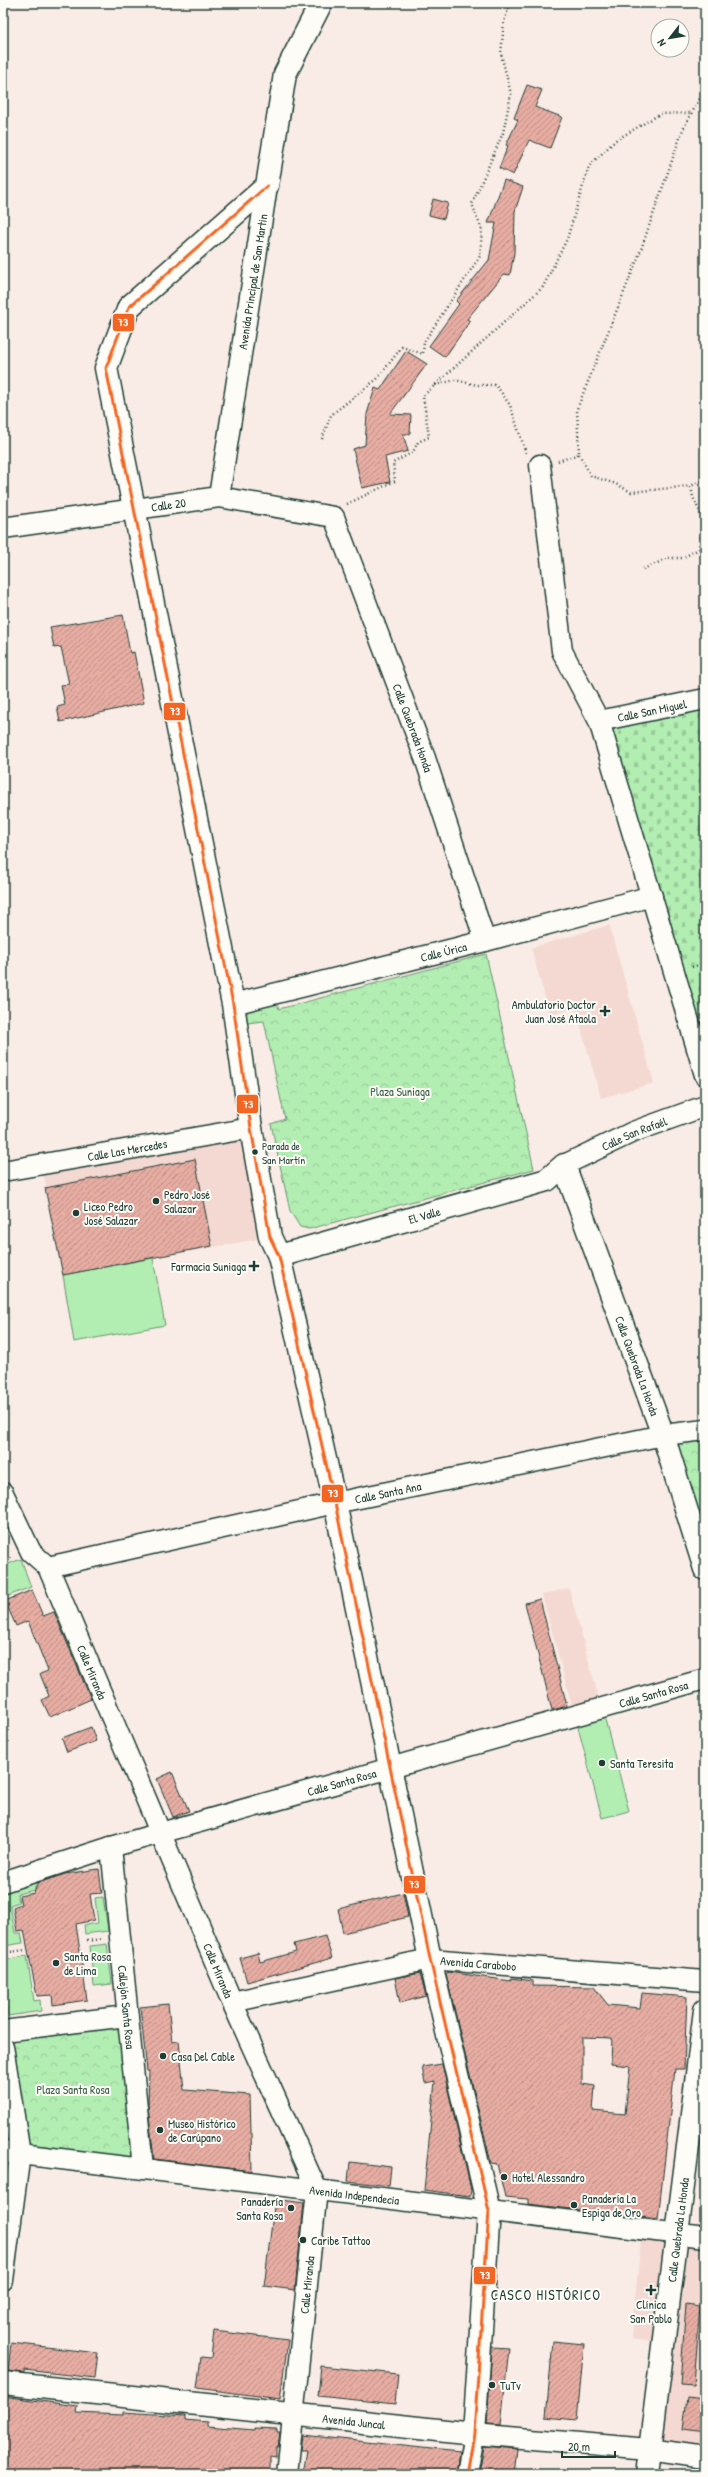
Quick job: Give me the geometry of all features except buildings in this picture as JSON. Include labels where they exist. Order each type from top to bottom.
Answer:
[{"type":"main road","name":"Avenida Principal de San Martin","points":[[267,186],[285,74],[321,3]]},
{"type":"main road","points":[[267,186],[129,307],[106,368],[233,1004],[250,1128],[270,1237],[279,1256],[335,1503],[430,1960],[489,2211],[474,2434]]},
{"type":"main road","name":"El Valle","points":[[279,1256],[547,1180],[564,1165]]},
{"type":"main road","name":"Calle Quebrada La Honda","points":[[564,1165],[663,1435],[705,1570]]},
{"type":"main road","name":"Calle Quebrada La Honda","points":[[646,2474],[705,2010]]},
{"type":"main road","name":"Avenida Juncal","points":[[3,2383],[294,2416],[474,2434]]},
{"type":"street","name":"Avenida Principal de San Martin","points":[[219,497],[267,186]]},
{"type":"street","points":[[540,465],[562,651],[599,721],[705,1075]]},
{"type":"street","name":"Calle 20","points":[[3,528],[219,497],[334,517]]},
{"type":"street","name":"Calle Quebrada Honda","points":[[334,517],[425,758],[485,941]]},
{"type":"street","name":"Calle San Miguel","points":[[599,721],[705,699]]},
{"type":"street","name":"Calle Úrica","points":[[233,1004],[485,941],[652,896]]},
{"type":"street","name":"Calle San Rafaél","points":[[564,1165],[633,1132],[705,1106]]},
{"type":"street","name":"Calle Las Mercedes","points":[[3,1171],[250,1128]]},
{"type":"street","name":"Calle Santa Ana","points":[[48,1567],[335,1503],[663,1435],[705,1430]]},
{"type":"street","name":"Calle Miranda","points":[[3,1494],[31,1552],[48,1567],[232,2002],[317,2190],[287,2474]]},
{"type":"street","name":"Calle Santa Rosa","points":[[3,1882],[111,1847],[705,1679]]},
{"type":"street","name":"Callejón Santa Rosa","points":[[111,1847],[127,2016],[144,2168]]},
{"type":"street","name":"Avenida Carabobo","points":[[232,2002],[430,1960],[705,1981]]},
{"type":"street","points":[[4,2022],[127,2016]]},
{"type":"street","points":[[3,2046],[12,2153],[3,2280]]},
{"type":"street","name":"Avenida Independecia","points":[[12,2153],[705,2237]]},
{"type":"street","points":[[467,2474],[474,2434]]},
{"type":"street","name":"Avenida Juncal","points":[[474,2434],[649,2449],[705,2457]]},
{"type":"path","points":[[322,439],[331,415],[377,380],[402,347],[423,354],[424,342],[480,256],[482,230],[472,204],[503,133],[511,94],[501,54],[504,22],[510,3]]},
{"type":"path","points":[[705,89],[683,130],[639,255],[577,409],[579,454],[591,476],[616,484],[631,492],[691,486],[705,478]]},
{"type":"path","points":[[334,517],[344,506],[395,481],[393,463],[413,452],[418,442],[429,438],[423,396],[543,286],[567,239],[589,166],[616,140],[660,114],[692,113]]},
{"type":"path","points":[[433,386],[455,380],[477,385],[496,385],[510,405],[526,453],[540,465],[567,459],[579,454]]},
{"type":"path","points":[[643,569],[669,558],[682,558],[699,549],[702,519],[693,497],[691,486]]},
{"type":"path","points":[[87,1941],[106,1938]]},
{"type":"path","points":[[3,1954],[25,1950]]},
{"type":"path","points":[[3,1998],[4,2022]]},
{"type":"shaded area","name":"Ambulatorio Doctor Juan José Ataola","points":[[609,925],[654,1083],[601,1098],[575,1008],[550,1015],[531,948]]},
{"type":"shaded area","name":"Pedro José Salazar","points":[[251,1128],[270,1237],[153,1258],[165,1325],[74,1342],[42,1165]]},
{"type":"shaded area","name":"Santa Teresita","points":[[569,1588],[629,1811],[602,1818],[542,1595]]},
{"type":"shaded area","points":[[677,2233],[705,2237],[705,2452],[652,2444]]},
{"type":"shaded area","name":"Clínica San Pablo","points":[[641,2239],[667,2242],[660,2343],[631,2339]]},
{"type":"green space","points":[[705,699],[705,1075],[599,721]]},
{"type":"green space","name":"Plaza Suniaga","points":[[486,954],[534,1169],[309,1229],[300,1227],[290,1211],[271,1124],[285,1119],[264,1021],[247,1023],[243,1005],[275,997],[279,1009]]},
{"type":"green space","points":[[153,1258],[165,1325],[74,1342],[63,1275]]},
{"type":"green space","points":[[705,1435],[705,1537],[672,1438]]},
{"type":"green space","points":[[21,1559],[31,1587],[3,1598],[3,1566]]},
{"type":"green space","name":"Santa Teresita","points":[[602,1708],[629,1811],[602,1818],[575,1716]]},
{"type":"green space","points":[[38,1879],[34,1890],[17,1894],[19,1902],[10,1905],[15,1933],[21,1933],[23,1943],[3,1946],[3,1887]]},
{"type":"green space","points":[[103,1897],[108,1931],[85,1934],[84,1925],[98,1923],[95,1898]]},
{"type":"green space","points":[[107,1944],[112,1984],[94,1986],[90,1946]]},
{"type":"green space","points":[[27,1956],[34,2001],[40,2000],[41,2011],[8,2016],[3,1982],[3,1960]]},
{"type":"green space","name":"Plaza Santa Rosa","points":[[127,2016],[143,2168],[20,2154],[3,2031]]},
{"type":"transit line","name":"73","points":[[267,186],[129,307],[106,368],[233,1004],[251,1128],[270,1237],[279,1256],[335,1503],[430,1959],[489,2211],[474,2434],[467,2474]]},
{"type":"place","name":"Ambulatorio Doctor Juan José Ataola","points":[[605,1011]]},
{"type":"place","name":"Parada de San Martín","points":[[255,1152]]},
{"type":"place","name":"Pedro José Salazar","points":[[156,1201]]},
{"type":"place","name":"Liceo Pedro José Salazar","points":[[76,1213]]},
{"type":"place","name":"Farmacia Suniaga","points":[[254,1266]]},
{"type":"place","name":"Santa Teresita","points":[[602,1763]]},
{"type":"place","name":"Santa Rosa de Lima","points":[[56,1963]]},
{"type":"place","name":"Casa Del Cable","points":[[163,2056]]},
{"type":"place","name":"Museo Histórico de Carúpano","points":[[160,2130]]},
{"type":"place","name":"Hotel Alessandro","points":[[504,2177]]},
{"type":"place","name":"Panadería La Espiga de Oro","points":[[574,2205]]},
{"type":"place","name":"Panadería Santa Rosa","points":[[291,2208]]},
{"type":"place","name":"Caribe Tattoo","points":[[303,2240]]},
{"type":"place","name":"Clínica San Pablo","points":[[651,2290]]},
{"type":"place","name":"TuTv","points":[[492,2385]]},
{"type":"district","name":"CASCO HISTÓRICO","points":[[546,2294]]}]
